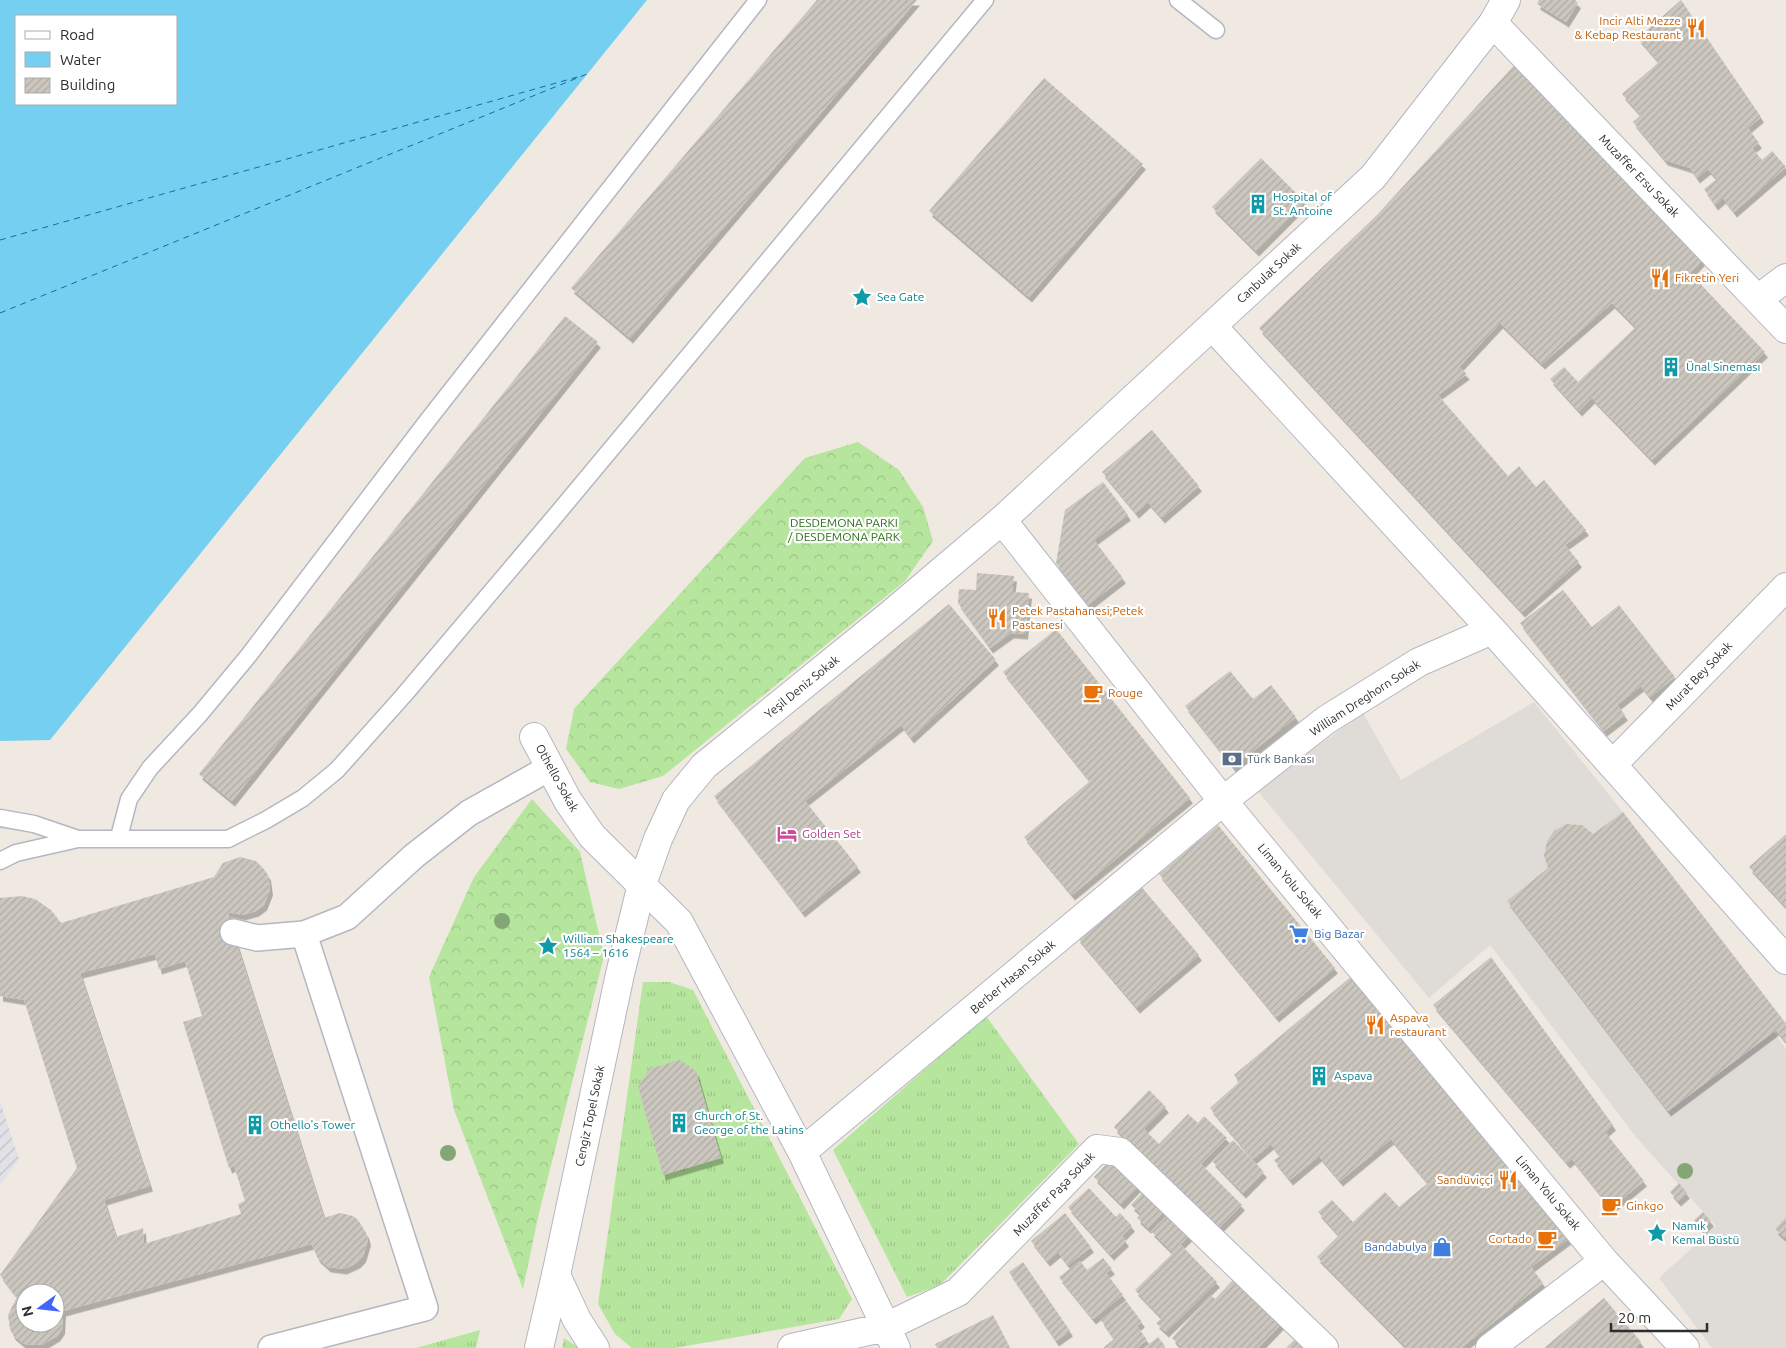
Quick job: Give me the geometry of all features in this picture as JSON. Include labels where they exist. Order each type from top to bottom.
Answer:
[{"type":"street","name":"Muzaffer Ersu Sokak","points":[[1499,11],[1786,329]]},
{"type":"street","name":"Canbulat Sokak","points":[[1002,520],[1373,177],[1499,11]]},
{"type":"street","points":[[1758,299],[1786,278]]},
{"type":"street","points":[[1212,326],[1492,630],[1786,960]]},
{"type":"street","name":"Liman Yolu Sokak","points":[[1002,520],[1224,801],[1604,1261],[1678,1346]]},
{"type":"street","name":"Yeşil Deniz Sokak","points":[[642,884],[658,839],[676,800],[704,766],[891,614],[1002,520]]},
{"type":"street","name":"Murat Bey Sokak","points":[[1612,765],[1786,587]]},
{"type":"street","name":"William Dreghorn Sokak","points":[[1224,801],[1326,720],[1419,662],[1492,630]]},
{"type":"street","name":"Othello Sokak","points":[[534,737],[568,802],[592,836],[679,922],[802,1152],[891,1338]]},
{"type":"street","points":[[233,932],[257,938],[304,934],[347,917],[414,856],[469,813],[551,767]]},
{"type":"street","name":"Berber Hasan Sokak","points":[[802,1152],[1224,801]]},
{"type":"street","name":"Cengiz Topel Sokak","points":[[539,1348],[620,974],[642,884]]},
{"type":"street","points":[[271,1348],[425,1308],[304,934]]},
{"type":"street","name":"Muzaffer Paşa Sokak","points":[[891,1338],[958,1292],[1097,1149],[1120,1152],[1324,1348]]},
{"type":"street","points":[[1490,1348],[1604,1261]]},
{"type":"street","points":[[556,1275],[577,1320],[595,1348]]},
{"type":"street","points":[[792,1348],[891,1338]]},
{"type":"lane","points":[[119,837],[129,799],[150,768],[200,714],[249,655],[428,420],[758,0]]},
{"type":"lane","points":[[0,861],[16,853],[78,839],[119,837],[228,839],[266,820],[303,798],[337,770],[404,695],[552,520],[985,0]]},
{"type":"lane","points":[[1178,0],[1216,30]]},
{"type":"lane","points":[[0,818],[34,824],[78,839]]},
{"type":"shaded area","points":[[1534,702],[1623,812],[1593,834],[1582,825],[1566,824],[1554,831],[1547,841],[1545,856],[1548,868],[1507,901],[1668,1111],[1774,1032],[1786,1049],[1786,1217],[1775,1229],[1786,1239],[1786,1348],[1712,1348],[1659,1278],[1716,1226],[1636,1137],[1490,945],[1429,998],[1257,790],[1363,713],[1401,780]]},
{"type":"shaded area","points":[[0,1101],[19,1159],[0,1185]]},
{"type":"green space","name":"DESDEMONA PARKI / DESDEMONA PARK","points":[[858,442],[899,470],[923,507],[933,541],[905,581],[663,776],[619,789],[590,782],[566,749],[574,709],[805,458]]},
{"type":"green space","points":[[532,799],[580,852],[604,956],[539,1213],[523,1289],[454,1110],[429,977],[474,877]]},
{"type":"green space","points":[[643,982],[669,982],[693,990],[852,1299],[839,1319],[675,1348],[632,1348],[615,1334],[598,1304]]},
{"type":"green space","points":[[986,1016],[1079,1144],[940,1285],[907,1297],[833,1150]]},
{"type":"green space","points":[[480,1330],[476,1348],[416,1348]]},
{"type":"green space","points":[[564,1338],[579,1348],[562,1348]]},
{"type":"water","points":[[0,0],[647,0],[50,740],[0,741]]},
{"type":"building","points":[[817,0],[917,0],[630,338],[571,288]]},
{"type":"building","points":[[1539,0],[1575,0],[1578,3],[1566,22],[1537,4]]},
{"type":"building","points":[[1681,0],[1761,117],[1748,128],[1759,143],[1752,148],[1762,160],[1772,151],[1786,167],[1734,212],[1723,198],[1715,205],[1704,189],[1717,179],[1708,169],[1697,178],[1690,168],[1665,160],[1633,122],[1641,115],[1622,94],[1659,62],[1638,38]]},
{"type":"building","points":[[1518,61],[1705,257],[1690,273],[1765,352],[1652,460],[1592,398],[1579,411],[1550,379],[1564,367],[1578,382],[1636,327],[1612,303],[1542,364],[1500,323],[1459,367],[1467,374],[1438,395],[1508,476],[1519,466],[1536,487],[1544,480],[1586,530],[1565,545],[1579,562],[1522,612],[1259,328],[1377,215]]},
{"type":"building","points":[[1044,78],[1143,164],[1029,297],[929,211]]},
{"type":"building","name":"Hospital of St. Antoine","points":[[1261,158],[1305,202],[1256,251],[1212,207]]},
{"type":"building","points":[[565,316],[598,342],[232,801],[199,774]]},
{"type":"building","points":[[1152,430],[1199,486],[1162,518],[1148,502],[1136,513],[1102,472]]},
{"type":"building","points":[[1103,482],[1128,515],[1094,540],[1123,578],[1088,605],[1056,563],[1065,510]]},
{"type":"building","name":"Petek Pastahanesi;Petek Pastanesi","points":[[977,573],[1014,576],[1012,592],[1029,593],[1025,634],[1011,633],[990,648],[958,603],[959,589],[976,590]]},
{"type":"building","points":[[1563,590],[1592,627],[1619,605],[1675,677],[1650,697],[1641,686],[1617,705],[1625,715],[1604,731],[1520,623]]},
{"type":"building","points":[[949,604],[996,660],[911,738],[901,725],[805,801],[858,867],[802,912],[714,796]]},
{"type":"building","points":[[1056,629],[1190,798],[1072,895],[1024,837],[1090,781],[1003,672]]},
{"type":"building","points":[[1230,671],[1253,699],[1271,685],[1296,717],[1233,767],[1185,706]]},
{"type":"building","points":[[1623,812],[1784,1021],[1776,1030],[1668,1111],[1507,901],[1548,868],[1544,856],[1547,841],[1554,831],[1566,824],[1582,825],[1593,834]]},
{"type":"building","points":[[1218,825],[1335,968],[1276,1017],[1159,874]]},
{"type":"building","points":[[1786,834],[1786,907],[1749,867]]},
{"type":"building","name":"Othello's Tower","points":[[240,857],[256,861],[268,875],[270,890],[264,905],[256,911],[242,915],[228,912],[324,1218],[340,1213],[353,1216],[358,1220],[368,1240],[363,1257],[357,1263],[344,1269],[328,1267],[317,1257],[312,1244],[65,1310],[65,1283],[15,1283],[15,1294],[0,1275],[77,1168],[24,1000],[0,996],[0,898],[22,896],[35,899],[51,910],[61,923],[214,877],[223,863]],"holes":[[[155,954],[159,969],[185,961],[202,1016],[183,1022],[229,1168],[234,1166],[245,1201],[238,1204],[241,1214],[144,1244],[143,1228],[116,1237],[104,1200],[150,1186],[80,973]]]},
{"type":"building","points":[[1139,884],[1199,955],[1137,1008],[1077,937]]},
{"type":"building","points":[[1491,957],[1613,1125],[1605,1132],[1644,1181],[1611,1208],[1572,1159],[1567,1163],[1433,1005]]},
{"type":"building","points":[[1353,975],[1571,1237],[1531,1267],[1543,1283],[1461,1348],[1407,1348],[1317,1257],[1339,1235],[1318,1212],[1332,1200],[1353,1222],[1385,1192],[1399,1207],[1428,1183],[1391,1139],[1340,1181],[1319,1156],[1290,1180],[1274,1160],[1280,1156],[1271,1144],[1253,1159],[1210,1108],[1239,1082],[1234,1075]]},
{"type":"building","points":[[1786,1021],[1786,1042],[1776,1030]]},
{"type":"building","name":"Church of St. George of the Latins","points":[[680,1060],[696,1071],[721,1158],[663,1175],[638,1087],[649,1069]]},
{"type":"building","points":[[1149,1090],[1166,1107],[1144,1129],[1159,1144],[1188,1114],[1198,1123],[1204,1116],[1227,1138],[1201,1164],[1242,1205],[1216,1231],[1114,1127]]},
{"type":"building","points":[[1233,1140],[1264,1172],[1243,1193],[1212,1161]]},
{"type":"building","points":[[1113,1157],[1141,1183],[1121,1204],[1094,1177]]},
{"type":"building","points":[[1679,1183],[1687,1193],[1678,1201],[1670,1192]]},
{"type":"building","points":[[1148,1186],[1169,1206],[1148,1228],[1137,1218],[1141,1214],[1131,1205]]},
{"type":"building","points":[[1089,1188],[1116,1217],[1120,1213],[1132,1226],[1122,1236],[1126,1241],[1111,1255],[1068,1207]]},
{"type":"building","points":[[1172,1211],[1193,1232],[1176,1249],[1181,1245],[1217,1282],[1166,1332],[1156,1323],[1162,1318],[1135,1290],[1173,1253],[1151,1231]]},
{"type":"building","points":[[1703,1212],[1711,1221],[1702,1230],[1694,1220]]},
{"type":"building","points":[[1065,1213],[1091,1247],[1068,1265],[1058,1252],[1047,1261],[1031,1241]]},
{"type":"building","points":[[1786,1217],[1786,1239],[1775,1229]]},
{"type":"building","points":[[1103,1258],[1112,1269],[1106,1273],[1123,1295],[1093,1319],[1059,1277],[1080,1261],[1087,1270]]},
{"type":"building","points":[[1023,1262],[1070,1331],[1056,1341],[1009,1272]]},
{"type":"building","points":[[1236,1277],[1283,1322],[1258,1348],[1182,1348],[1172,1338],[1211,1295],[1215,1299]]},
{"type":"building","points":[[1604,1298],[1641,1342],[1635,1348],[1544,1348]]},
{"type":"building","name":"Othello's Tower","points":[[15,1301],[15,1333],[59,1333],[42,1345],[24,1344],[13,1335],[8,1315]]},
{"type":"building","points":[[1126,1301],[1142,1322],[1137,1326],[1147,1340],[1137,1348],[1103,1348],[1114,1339],[1101,1320]]},
{"type":"building","points":[[993,1315],[1010,1348],[937,1348],[935,1344]]},
{"type":"building","points":[[1299,1335],[1313,1348],[1286,1348]]},
{"type":"building","points":[[1158,1337],[1165,1346],[1163,1348],[1144,1348]]},
{"type":"ferry route","points":[[0,313],[587,74]]},
{"type":"ferry route","points":[[0,240],[581,76]]},
{"type":"place","name":"Incir Alti Mezze & Kebap Restaurant","points":[[1696,28]]},
{"type":"place","name":"Hospital of St. Antoine","points":[[1258,204]]},
{"type":"place","name":"Fikretin Yeri","points":[[1660,278]]},
{"type":"place","name":"Sea Gate","points":[[862,297]]},
{"type":"place","name":"Ünal Sineması","points":[[1671,367]]},
{"type":"place","name":"Petek Pastahanesi;Petek Pastanesi","points":[[997,618]]},
{"type":"place","name":"Rouge","points":[[1093,693]]},
{"type":"place","name":"Türk Bankası","points":[[1232,759]]},
{"type":"place","name":"Golden Set","points":[[787,834]]},
{"type":"place","name":"Big Bazar","points":[[1299,934]]},
{"type":"place","name":"William Shakespeare 1564 – 1616","points":[[548,946]]},
{"type":"place","name":"Aspava restaurant","points":[[1375,1025]]},
{"type":"place","name":"Aspava","points":[[1319,1076]]},
{"type":"place","name":"Church of St. George of the Latins","points":[[679,1123]]},
{"type":"place","name":"Othello's Tower","points":[[255,1125]]},
{"type":"place","name":"Sandüviççi","points":[[1508,1180]]},
{"type":"place","name":"Ginkgo","points":[[1611,1206]]},
{"type":"place","name":"Namık Kemal Büstü","points":[[1657,1233]]},
{"type":"place","name":"Cortado","points":[[1547,1239]]},
{"type":"place","name":"Bandabulya","points":[[1442,1247]]}]
